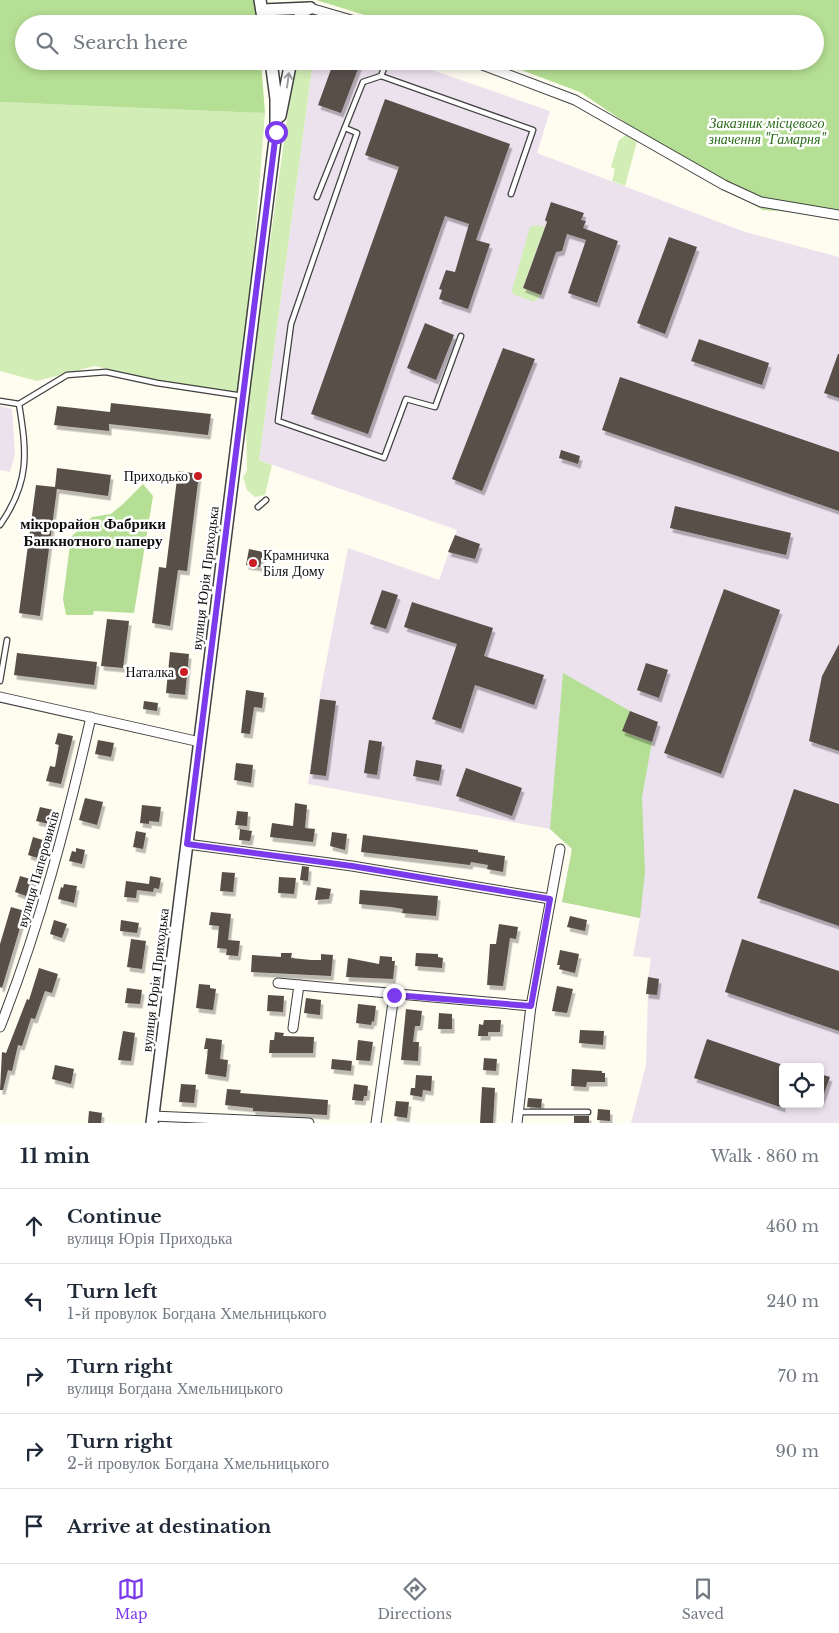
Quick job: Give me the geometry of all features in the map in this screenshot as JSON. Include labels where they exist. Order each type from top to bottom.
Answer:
[{"type":"street","points":[[261,5],[307,4],[339,15]]},
{"type":"street","points":[[300,15],[307,4]]},
{"type":"street","points":[[272,70],[276,99],[276,129]]},
{"type":"street","points":[[276,129],[285,99],[289,70]]},
{"type":"street","points":[[496,70],[575,100],[716,181],[761,202],[839,216]]},
{"type":"street","name":"вулиця Юрія Приходька","points":[[152,1120],[276,129]]},
{"type":"street","points":[[0,698],[200,742]]},
{"type":"street","name":"вулиця Паперовиків","points":[[0,1027],[23,969],[65,826],[91,717]]},
{"type":"street","points":[[187,844],[352,866],[550,899]]},
{"type":"street","points":[[516,1123],[531,1006],[560,849]]},
{"type":"street","points":[[278,983],[531,1006]]},
{"type":"street","points":[[293,1028],[298,985]]},
{"type":"street","points":[[376,1123],[394,995]]},
{"type":"street","points":[[152,1120],[309,1123]]},
{"type":"lane","points":[[381,76],[383,70]]},
{"type":"lane","points":[[318,197],[363,82],[381,76],[533,130],[510,194]]},
{"type":"lane","points":[[345,128],[357,133],[291,324],[278,421],[384,458],[406,399],[435,406],[461,336]]},
{"type":"lane","points":[[0,401],[19,404],[67,375],[106,372],[157,383],[244,396]]},
{"type":"lane","points":[[0,525],[21,487],[24,475],[26,446],[19,404]]},
{"type":"lane","points":[[258,507],[266,500]]},
{"type":"lane","points":[[0,681],[8,640]]},
{"type":"lane","points":[[518,1112],[588,1112]]},
{"type":"shaded area","points":[[312,70],[432,70],[550,111],[537,153],[745,232],[839,257],[839,1123],[631,1123],[646,1065],[648,994],[646,994],[651,958],[633,956],[640,918],[562,902],[572,849],[550,829],[308,784],[320,694],[348,548],[439,580],[457,530],[259,460]]},
{"type":"shaded area","points":[[0,406],[12,409],[15,454],[10,472],[0,470]]},
{"type":"green space","points":[[0,0],[253,0],[256,15],[15,15],[15,70],[262,70],[265,113],[0,102]]},
{"type":"green space","name":"Заказник місцевого значення \"Гамарня\"","points":[[316,0],[839,0],[839,215],[763,210],[709,179],[580,92],[521,70],[824,70],[824,15],[365,15]]},
{"type":"green space","points":[[316,11],[327,15],[310,15]]},
{"type":"green space","points":[[294,70],[312,70],[259,460],[272,465],[265,495],[255,497],[247,490],[243,477],[247,471],[246,417]]},
{"type":"green space","points":[[0,102],[265,113],[243,394],[155,380],[95,366],[37,381],[0,371]]},
{"type":"green space","points":[[626,135],[638,138],[625,186],[612,181],[615,169],[611,167],[619,140]]},
{"type":"green space","points":[[537,225],[545,227],[523,288],[541,295],[534,302],[513,294],[512,290],[530,227]]},
{"type":"green space","points":[[143,484],[153,496],[134,613],[94,611],[93,615],[66,615],[63,599],[71,537],[92,517],[111,514]]},
{"type":"green space","points":[[563,673],[630,711],[623,731],[652,742],[642,797],[645,872],[640,918],[562,902],[572,849],[550,829]]},
{"type":"building","points":[[331,70],[358,70],[341,113],[318,105]]},
{"type":"building","points":[[385,99],[510,144],[476,240],[490,244],[468,309],[439,299],[442,290],[439,289],[446,270],[455,272],[469,224],[445,216],[368,434],[311,414],[399,167],[365,155]]},
{"type":"building","points":[[551,202],[584,213],[581,220],[586,221],[583,228],[618,241],[597,303],[568,293],[586,240],[567,234],[562,251],[556,252],[541,295],[523,288],[547,222],[545,220]]},
{"type":"building","points":[[669,237],[697,247],[665,334],[637,323]]},
{"type":"building","points":[[425,323],[454,335],[436,380],[407,368]]},
{"type":"building","points":[[699,339],[769,363],[762,385],[691,361]]},
{"type":"building","points":[[503,348],[535,359],[482,491],[452,479]]},
{"type":"building","points":[[839,354],[839,398],[824,393]]},
{"type":"building","points":[[620,377],[839,452],[839,511],[602,430]]},
{"type":"building","points":[[111,403],[211,414],[208,435],[109,424],[109,431],[54,425],[57,406],[110,412]]},
{"type":"building","points":[[561,450],[580,456],[578,464],[559,458]]},
{"type":"building","points":[[57,468],[111,475],[108,496],[57,489],[40,616],[19,613],[36,485],[55,487]]},
{"type":"building","points":[[178,471],[199,474],[187,571],[178,570],[170,626],[152,623],[159,567],[166,568]]},
{"type":"building","points":[[675,506],[791,533],[786,555],[670,528]]},
{"type":"building","points":[[455,535],[480,544],[475,559],[448,552]]},
{"type":"building","name":"Крамничка Біля Дому","points":[[249,549],[263,552],[260,567],[246,565]]},
{"type":"building","points":[[724,589],[780,610],[721,774],[664,753]]},
{"type":"building","points":[[382,590],[398,595],[386,629],[370,624]]},
{"type":"building","points":[[412,602],[493,628],[484,656],[544,675],[534,705],[475,685],[461,729],[432,719],[457,644],[404,627]]},
{"type":"building","points":[[107,619],[129,621],[123,668],[101,666]]},
{"type":"building","points":[[839,644],[839,751],[809,741],[822,676]]},
{"type":"building","points":[[170,652],[189,654],[185,695],[166,693]]},
{"type":"building","points":[[17,653],[97,662],[94,685],[14,675]]},
{"type":"building","points":[[646,663],[668,670],[659,698],[637,690]]},
{"type":"building","points":[[246,690],[264,693],[262,708],[254,707],[250,734],[241,733]]},
{"type":"building","points":[[320,699],[336,701],[326,776],[310,774]]},
{"type":"building","points":[[144,701],[158,703],[157,711],[143,709]]},
{"type":"building","points":[[630,711],[658,722],[652,742],[622,731]]},
{"type":"building","points":[[58,733],[73,736],[61,784],[46,781],[50,766],[55,767],[59,745],[55,744]]},
{"type":"building","points":[[98,740],[114,743],[111,757],[95,754]]},
{"type":"building","points":[[369,740],[382,742],[377,775],[364,773]]},
{"type":"building","points":[[416,760],[442,765],[439,781],[413,776]]},
{"type":"building","points":[[236,763],[253,765],[251,783],[234,780]]},
{"type":"building","points":[[466,768],[522,788],[512,816],[456,796]]},
{"type":"building","points":[[794,789],[839,804],[839,926],[757,898]]},
{"type":"building","points":[[85,798],[103,802],[97,825],[79,820]]},
{"type":"building","points":[[295,803],[307,805],[305,828],[315,829],[313,842],[270,837],[272,823],[293,826]]},
{"type":"building","points":[[142,805],[161,807],[159,822],[149,821],[149,824],[140,823]]},
{"type":"building","points":[[40,807],[53,810],[49,824],[36,821]]},
{"type":"building","points":[[237,811],[248,812],[247,826],[235,825]]},
{"type":"building","points":[[240,829],[252,831],[250,841],[239,840]]},
{"type":"building","points":[[136,831],[146,833],[143,849],[133,847]]},
{"type":"building","points":[[332,832],[347,834],[345,850],[330,846]]},
{"type":"building","points":[[363,835],[478,850],[478,852],[505,856],[503,872],[487,869],[488,865],[471,862],[470,865],[361,852]]},
{"type":"building","points":[[33,837],[46,841],[41,859],[28,855]]},
{"type":"building","points":[[76,848],[85,850],[82,864],[69,861],[72,851],[76,852]]},
{"type":"building","points":[[302,866],[309,867],[308,881],[300,880]]},
{"type":"building","points":[[222,872],[235,873],[233,892],[220,891]]},
{"type":"building","points":[[20,876],[34,880],[29,897],[15,892]]},
{"type":"building","points":[[150,876],[161,878],[159,889],[154,888],[153,892],[137,890],[136,898],[124,897],[126,881],[149,884]]},
{"type":"building","points":[[279,877],[296,878],[294,894],[278,893]]},
{"type":"building","points":[[64,884],[77,886],[74,903],[58,899],[61,887],[63,888]]},
{"type":"building","points":[[317,887],[331,889],[329,899],[315,900]]},
{"type":"building","points":[[360,890],[438,896],[436,916],[402,913],[403,909],[359,904]]},
{"type":"building","points":[[11,907],[25,911],[2,988],[0,987],[0,944]]},
{"type":"building","points":[[211,912],[231,914],[228,940],[240,941],[238,956],[226,955],[227,949],[217,948],[219,926],[209,925]]},
{"type":"building","points":[[570,916],[587,920],[585,931],[567,927]]},
{"type":"building","points":[[54,920],[67,924],[62,938],[50,934]]},
{"type":"building","points":[[121,920],[139,923],[137,933],[120,931]]},
{"type":"building","points":[[499,924],[518,927],[516,939],[510,938],[503,986],[487,985],[490,944],[496,944]]},
{"type":"building","points":[[131,939],[146,941],[142,969],[127,967]]},
{"type":"building","points":[[742,939],[839,971],[839,1031],[725,992]]},
{"type":"building","points":[[560,950],[579,954],[575,973],[559,969],[560,965],[557,965]]},
{"type":"building","points":[[281,953],[292,953],[291,958],[311,960],[321,960],[321,954],[333,955],[331,976],[251,972],[252,955],[281,957]]},
{"type":"building","points":[[416,953],[438,954],[438,957],[443,958],[442,968],[415,966]]},
{"type":"building","points":[[380,956],[392,957],[392,961],[395,961],[393,979],[346,977],[348,958],[379,964]]},
{"type":"building","points":[[39,968],[58,974],[52,993],[45,991],[35,1019],[31,1018],[22,1046],[18,1045],[12,1071],[8,1070],[3,1090],[0,1090],[2,1052],[6,1053],[27,999],[29,1000]]},
{"type":"building","points":[[648,977],[659,979],[657,995],[646,994]]},
{"type":"building","points":[[199,984],[210,985],[210,988],[216,989],[213,1010],[196,1008]]},
{"type":"building","points":[[557,986],[573,989],[567,1013],[552,1011]]},
{"type":"building","points":[[127,988],[142,990],[140,1004],[125,1003]]},
{"type":"building","points":[[268,995],[284,996],[283,1012],[267,1011]]},
{"type":"building","points":[[306,998],[321,1000],[320,1015],[304,1013]]},
{"type":"building","points":[[358,1004],[376,1006],[374,1022],[372,1021],[371,1025],[356,1023]]},
{"type":"building","points":[[406,1009],[422,1011],[420,1026],[415,1026],[413,1042],[419,1042],[418,1061],[401,1060]]},
{"type":"building","points":[[439,1013],[452,1014],[452,1029],[438,1029]]},
{"type":"building","points":[[484,1020],[501,1020],[500,1032],[488,1032],[488,1036],[478,1036],[479,1024],[483,1025]]},
{"type":"building","points":[[580,1030],[604,1031],[603,1045],[579,1043]]},
{"type":"building","points":[[123,1031],[135,1033],[131,1061],[118,1060]]},
{"type":"building","points":[[275,1032],[284,1033],[283,1036],[314,1037],[313,1053],[269,1053],[270,1040],[274,1040]]},
{"type":"building","points":[[206,1038],[222,1040],[220,1059],[228,1060],[226,1077],[205,1074],[208,1049],[204,1049]]},
{"type":"building","points":[[707,1039],[779,1064],[779,1107],[694,1078]]},
{"type":"building","points":[[358,1040],[373,1042],[370,1061],[356,1060]]},
{"type":"building","points":[[484,1058],[497,1059],[496,1071],[483,1070]]},
{"type":"building","points":[[332,1059],[352,1061],[351,1071],[331,1069]]},
{"type":"building","points":[[55,1065],[74,1069],[71,1084],[52,1079]]},
{"type":"building","points":[[572,1069],[602,1071],[602,1073],[605,1073],[605,1082],[587,1082],[586,1087],[571,1086]]},
{"type":"building","points":[[416,1075],[432,1076],[431,1091],[423,1090],[422,1097],[410,1095],[411,1088],[415,1088]]},
{"type":"building","points":[[824,1075],[830,1077],[824,1094]]},
{"type":"building","points":[[181,1084],[196,1085],[194,1103],[179,1102]]},
{"type":"building","points":[[354,1084],[368,1086],[367,1096],[364,1096],[363,1101],[352,1100]]},
{"type":"building","points":[[482,1087],[495,1088],[493,1123],[480,1123]]},
{"type":"building","points":[[227,1089],[241,1090],[240,1093],[328,1100],[327,1115],[253,1111],[253,1108],[225,1105]]},
{"type":"building","points":[[528,1098],[542,1099],[541,1108],[527,1107]]},
{"type":"building","points":[[396,1101],[409,1102],[407,1118],[394,1116]]},
{"type":"building","points":[[598,1109],[610,1110],[610,1121],[597,1120]]},
{"type":"building","points":[[89,1111],[102,1113],[101,1123],[88,1123]]},
{"type":"building","points":[[574,1116],[589,1116],[589,1123],[574,1123]]},
{"type":"place","name":"Приходько","points":[[198,476]]},
{"type":"place","name":"Крамничка Біля Дому","points":[[253,563]]},
{"type":"place","name":"Наталка","points":[[184,672]]},
{"type":"district","name":"мікрорайон Фабрики Банкнотного паперу","points":[[93,532]]},
{"type":"route","points":[[276,132],[187,844],[352,866],[550,899],[531,1006],[394,995]]}]
